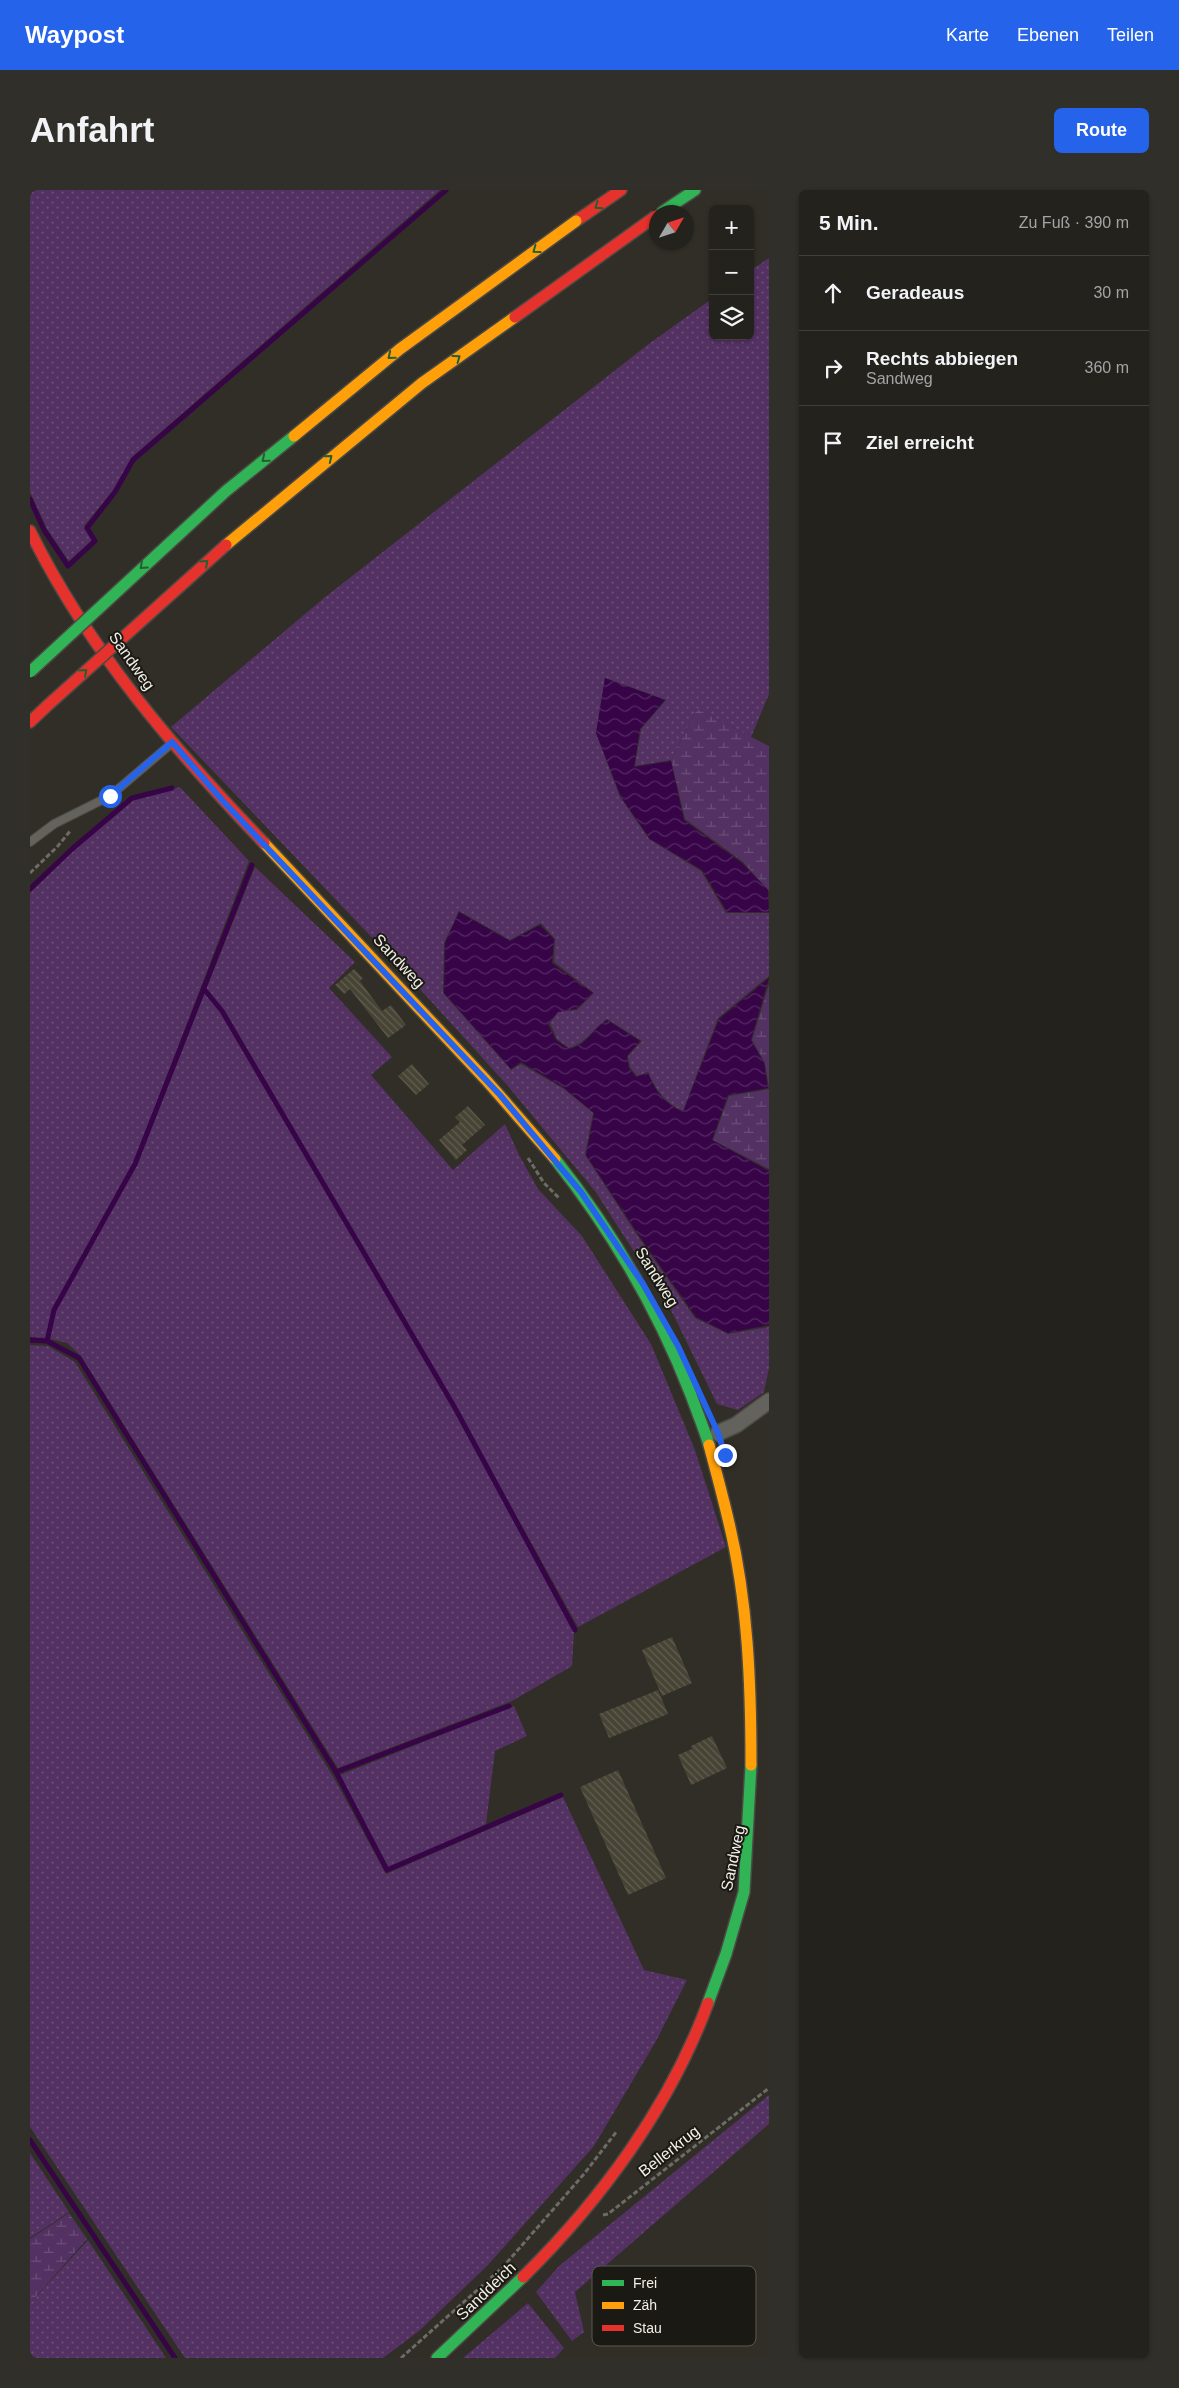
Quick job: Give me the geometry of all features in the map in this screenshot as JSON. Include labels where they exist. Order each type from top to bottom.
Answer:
[{"type":"main road","points":[[30,672],[226,491],[400,349],[621,190]]},
{"type":"main road","points":[[672,205],[695,190]]},
{"type":"main road","points":[[30,722],[254,520],[422,383],[649,221]]},
{"type":"main road","name":"Sandweg","points":[[30,531],[65,594],[136,698],[172,742],[222,800],[500,1095],[581,1192],[643,1284],[678,1346],[723,1448]]},
{"type":"main road","name":"Sandweg","points":[[555,2246],[611,2179],[653,2116],[698,2029],[718,1982],[734,1932],[755,1851],[761,1806]]},
{"type":"main road","name":"Sanddeich","points":[[437,2358],[555,2246]]},
{"type":"street","points":[[718,1433],[736,1425],[769,1401]]},
{"type":"lane","points":[[30,842],[54,824],[110,796],[172,742]]},
{"type":"path","points":[[30,873],[57,847],[87,809]]},
{"type":"path","points":[[525,1152],[544,1182],[561,1200]]},
{"type":"path","name":"Bellerkrug","points":[[578,2220],[608,2214],[769,2088]]},
{"type":"path","points":[[401,2358],[503,2266],[579,2181],[618,2130]]},
{"type":"green space","points":[[30,190],[440,190],[132,457],[114,489],[84,526],[92,540],[69,561],[47,529],[30,492]]},
{"type":"green space","points":[[769,258],[769,694],[751,737],[697,709],[671,760],[635,766],[641,729],[666,700],[605,678],[596,733],[620,797],[649,839],[701,871],[726,913],[769,913],[769,976],[718,1018],[683,1111],[671,1104],[662,1095],[654,1085],[648,1072],[637,1076],[630,1067],[628,1056],[642,1041],[607,1019],[581,1043],[575,1046],[569,1048],[557,1039],[550,1023],[558,1012],[577,1010],[594,993],[554,962],[555,939],[541,923],[510,940],[459,911],[444,943],[443,993],[511,1070],[521,1064],[564,1089],[593,1113],[585,1155],[639,1238],[695,1318],[728,1334],[769,1327],[769,1368],[764,1392],[738,1410],[717,1404],[669,1306],[595,1191],[507,1085],[399,966],[171,727],[324,598],[650,343],[709,301],[709,340],[754,340],[754,268]]},
{"type":"green space","points":[[697,709],[769,746],[769,891],[743,862],[685,819],[671,760]]},
{"type":"green space","points":[[180,787],[249,861],[134,1162],[52,1309],[46,1338],[30,1337],[30,893],[73,851],[132,801]]},
{"type":"green space","points":[[255,867],[355,962],[329,988],[392,1057],[371,1075],[453,1170],[505,1124],[519,1155],[538,1189],[582,1236],[651,1344],[695,1450],[726,1547],[578,1627],[456,1407],[224,1010],[206,989]]},
{"type":"green space","points":[[769,984],[769,1089],[765,1063],[752,1040]]},
{"type":"green space","points":[[205,992],[221,1012],[453,1408],[574,1632],[572,1666],[512,1701],[338,1768],[81,1356],[67,1343],[50,1339],[55,1311],[137,1165]]},
{"type":"green space","points":[[769,1089],[769,1169],[713,1140],[729,1096]]},
{"type":"green space","points":[[30,1345],[48,1346],[75,1362],[334,1778],[386,1874],[563,1797],[644,1970],[687,1980],[656,2041],[594,2146],[487,2266],[419,2331],[383,2358],[185,2358],[30,2127]]},
{"type":"green space","points":[[514,1706],[527,1736],[495,1751],[486,1824],[389,1869],[340,1775]]},
{"type":"green space","points":[[769,2095],[769,2124],[605,2266],[592,2266],[592,2277],[575,2292],[584,2332],[572,2341],[536,2292],[559,2266]]},
{"type":"green space","points":[[30,2153],[69,2212],[30,2238]]},
{"type":"green space","points":[[69,2213],[87,2239],[30,2303],[30,2239]]},
{"type":"green space","points":[[88,2240],[166,2358],[30,2358],[30,2303]]},
{"type":"green space","points":[[528,2303],[564,2348],[555,2358],[463,2358]]},
{"type":"water","points":[[605,678],[665,700],[640,729],[634,767],[671,761],[684,820],[742,863],[768,890],[769,912],[727,912],[702,870],[650,839],[621,797],[596,733]]},
{"type":"water","points":[[459,912],[510,941],[540,925],[554,939],[552,963],[593,993],[576,1009],[558,1012],[548,1024],[556,1040],[569,1049],[576,1047],[607,1020],[640,1041],[627,1056],[629,1068],[636,1077],[648,1073],[661,1096],[683,1112],[719,1019],[769,978],[751,1040],[764,1063],[768,1088],[728,1095],[712,1140],[769,1171],[769,1325],[728,1333],[696,1317],[586,1155],[594,1113],[564,1088],[521,1062],[511,1069],[444,993],[445,943]]},
{"type":"building","points":[[354,969],[363,978],[360,981],[382,1011],[391,1005],[406,1025],[388,1038],[350,989],[344,994],[335,985]]},
{"type":"building","points":[[412,1064],[429,1084],[416,1095],[398,1076]]},
{"type":"building","points":[[468,1106],[485,1125],[462,1145],[467,1150],[456,1160],[439,1140],[460,1122],[455,1117]]},
{"type":"building","points":[[672,1637],[692,1683],[662,1696],[642,1650]]},
{"type":"building","points":[[658,1690],[668,1714],[609,1738],[599,1714]]},
{"type":"building","points":[[712,1736],[727,1768],[691,1785],[678,1755],[692,1749],[691,1746]]},
{"type":"building","points":[[618,1770],[666,1878],[628,1895],[580,1787]]},
{"type":"waterway","points":[[30,499],[44,530],[68,566],[95,541],[87,528],[115,492],[133,460],[446,190]]},
{"type":"waterway","points":[[30,889],[72,849],[132,798],[172,788]]},
{"type":"waterway","points":[[47,1341],[54,1310],[135,1164],[252,865]]},
{"type":"waterway","points":[[204,989],[222,1011],[455,1408],[575,1630]]},
{"type":"waterway","points":[[30,1340],[47,1341],[79,1358],[336,1772],[509,1706]]},
{"type":"waterway","points":[[336,1772],[387,1870],[561,1795]]},
{"type":"waterway","points":[[30,2140],[175,2358]]},
{"type":"traffic: fast","points":[[672,205],[695,190]]},
{"type":"traffic: fast","points":[[30,672],[226,491],[294,436]]},
{"type":"traffic: fast","points":[[555,1159],[596,1214],[632,1272],[678,1363],[709,1445]]},
{"type":"traffic: fast","points":[[708,2003],[726,1954],[744,1892],[751,1765]]},
{"type":"traffic: fast","points":[[437,2358],[523,2277]]},
{"type":"traffic: slow","points":[[294,436],[400,349],[576,221]]},
{"type":"traffic: slow","points":[[226,545],[422,383],[515,317]]},
{"type":"traffic: slow","points":[[264,843],[486,1080],[555,1159]]},
{"type":"traffic: slow","points":[[709,1445],[729,1523],[744,1613],[749,1674],[751,1765]]},
{"type":"traffic: jam","points":[[576,221],[621,190]]},
{"type":"traffic: jam","points":[[515,317],[649,221]]},
{"type":"traffic: jam","points":[[30,531],[78,616],[135,696],[198,771],[264,843]]},
{"type":"traffic: jam","points":[[48,705],[226,545]]},
{"type":"traffic: jam","points":[[30,722],[48,705]]},
{"type":"traffic: jam","points":[[523,2277],[552,2247],[606,2184],[630,2150],[674,2078],[708,2003]]},
{"type":"route","points":[[110,796],[172,742],[222,800],[500,1095],[581,1192],[643,1284],[678,1346],[718,1433],[725,1455]]}]
